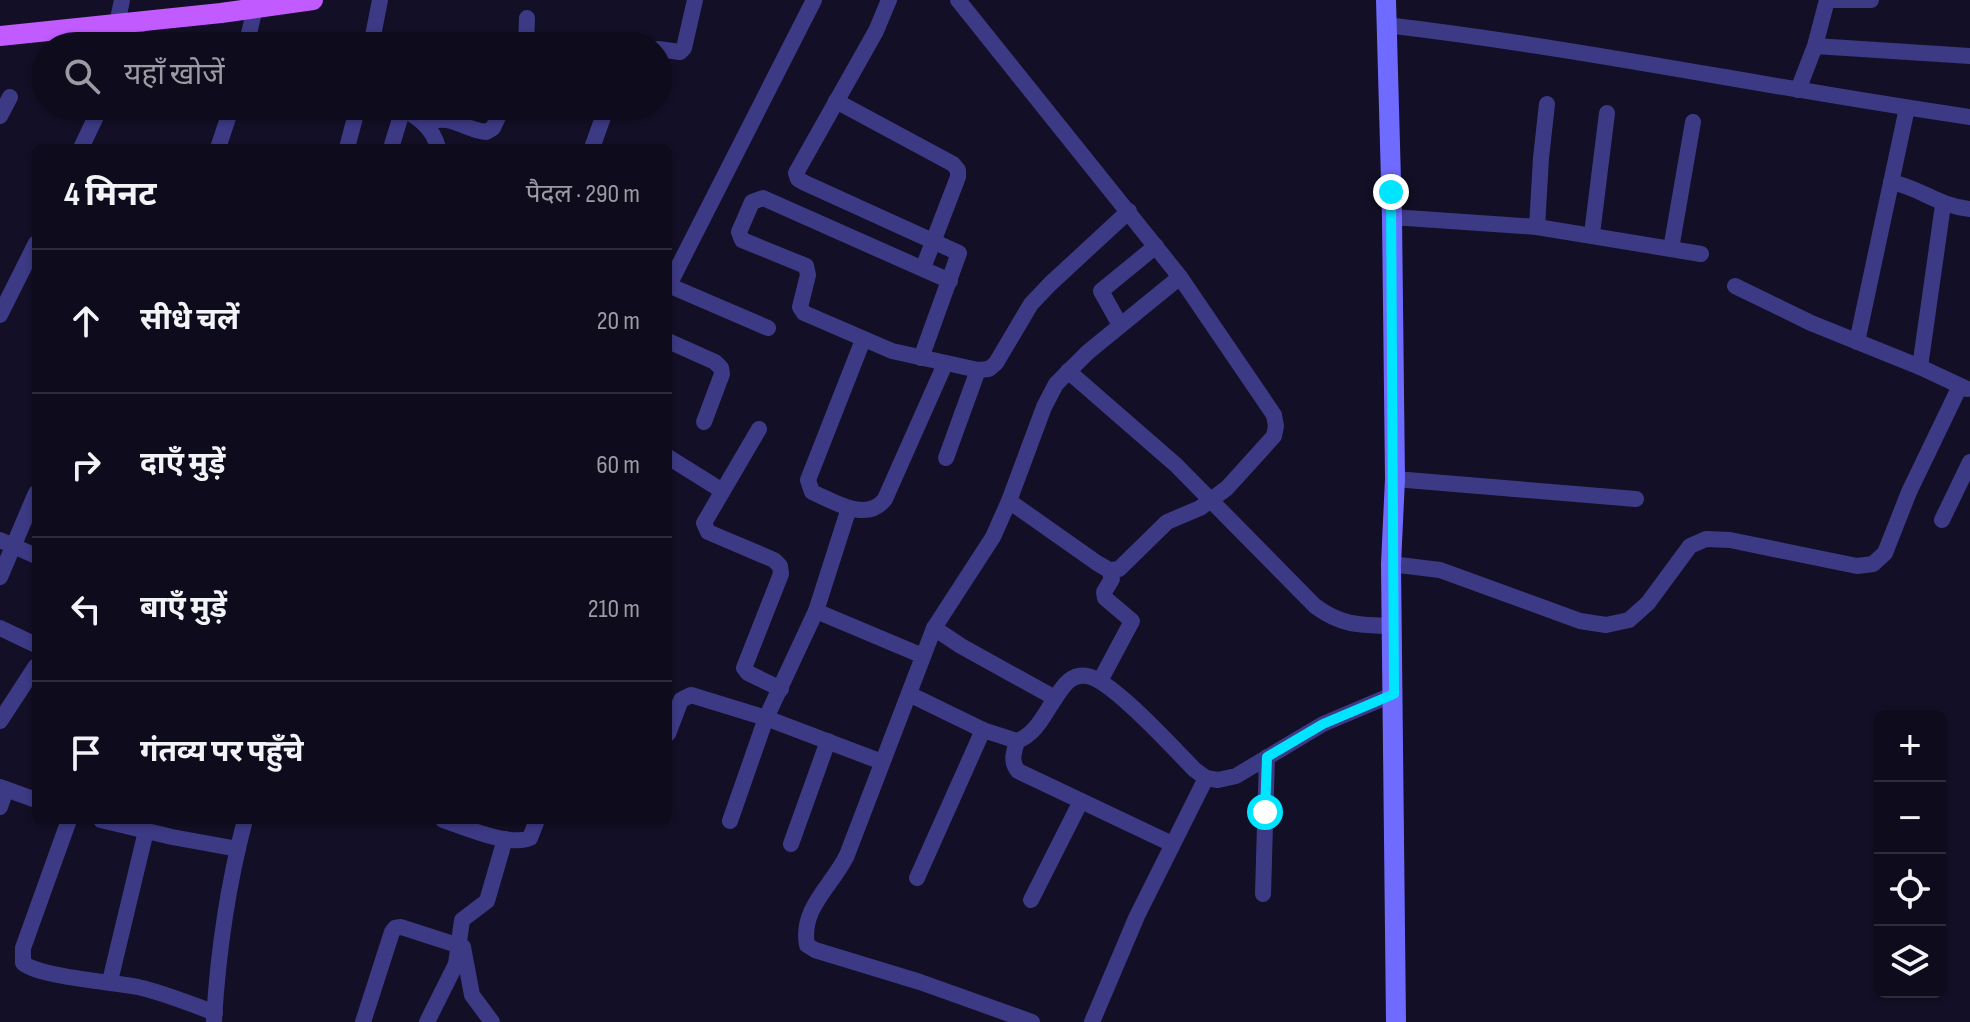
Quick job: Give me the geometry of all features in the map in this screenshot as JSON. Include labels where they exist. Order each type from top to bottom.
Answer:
[{"type":"main road","points":[[39,32],[313,0]]},
{"type":"main road","points":[[0,36],[32,33]]},
{"type":"street","points":[[117,24],[122,0]]},
{"type":"street","points":[[374,32],[380,0]]},
{"type":"street","points":[[672,53],[684,48],[695,0]]},
{"type":"street","points":[[672,277],[814,0]]},
{"type":"street","points":[[889,0],[876,31],[798,167],[798,179],[959,253],[921,358]]},
{"type":"street","points":[[958,0],[1180,277],[1274,415],[1274,436],[1227,488],[1212,501],[1167,522],[1127,564],[1109,570]]},
{"type":"street","points":[[1386,0],[1395,479],[1391,564],[1396,1022]]},
{"type":"street","points":[[1798,90],[1815,46],[1827,0],[1871,0]]},
{"type":"street","points":[[249,32],[255,8]]},
{"type":"street","points":[[526,32],[527,18]]},
{"type":"street","points":[[136,32],[141,21]]},
{"type":"street","points":[[1386,25],[1596,54],[1970,117]]},
{"type":"street","points":[[1815,46],[1970,56]]},
{"type":"street","points":[[0,116],[10,97]]},
{"type":"street","points":[[836,101],[953,164],[958,170],[923,268]]},
{"type":"street","points":[[1537,227],[1547,104]]},
{"type":"street","points":[[1857,342],[1907,108]]},
{"type":"street","points":[[1592,234],[1607,113]]},
{"type":"street","points":[[83,144],[94,120]]},
{"type":"street","points":[[219,144],[227,120]]},
{"type":"street","points":[[348,144],[354,120]]},
{"type":"street","points":[[392,144],[397,120]]},
{"type":"street","points":[[420,120],[435,135],[437,144]]},
{"type":"street","points":[[425,123],[436,120]]},
{"type":"street","points":[[452,120],[486,132],[493,128],[497,120]]},
{"type":"street","points":[[593,144],[602,120]]},
{"type":"street","points":[[1671,249],[1693,122]]},
{"type":"street","points":[[1891,182],[1921,191],[1943,205],[1970,209]]},
{"type":"street","points":[[950,281],[763,198],[752,202],[739,232],[740,238],[806,266],[808,275],[800,307],[804,313],[863,340],[921,358],[978,370],[989,369],[996,363],[1031,304],[1129,211]]},
{"type":"street","points":[[1920,367],[1943,205]]},
{"type":"street","points":[[1392,217],[1537,227],[1701,254]]},
{"type":"street","points":[[1120,325],[1101,291],[1156,246]]},
{"type":"street","points":[[0,315],[32,251]]},
{"type":"street","points":[[1032,1022],[920,982],[815,950],[807,945],[806,937],[818,895],[839,872],[934,628],[993,537],[1056,384],[1120,325],[1180,277]]},
{"type":"street","points":[[1391,564],[1440,570],[1580,621],[1606,625],[1629,620],[1648,603],[1690,546],[1706,539],[1730,540],[1857,566],[1873,564],[1885,553],[1909,492],[1965,388],[1811,323],[1735,286]]},
{"type":"street","points":[[672,287],[768,328]]},
{"type":"street","points":[[863,340],[808,480],[812,492],[849,508],[878,509],[885,499],[945,364]]},
{"type":"street","points":[[672,343],[715,362],[721,368],[720,381],[704,422]]},
{"type":"street","points":[[946,458],[978,370]]},
{"type":"street","points":[[1068,371],[1148,440],[1315,606],[1333,619],[1349,624],[1393,626]]},
{"type":"street","points":[[759,429],[721,490],[706,518],[705,528],[774,560],[780,566],[781,574],[744,661],[744,668],[781,689]]},
{"type":"street","points":[[672,459],[721,490]]},
{"type":"street","points":[[1942,520],[1970,462]]},
{"type":"street","points":[[1395,479],[1636,499]]},
{"type":"street","points":[[0,577],[7,543],[32,500]]},
{"type":"street","points":[[1009,501],[1109,570],[1112,579],[1104,592],[1105,598],[1132,621],[1100,681]]},
{"type":"street","points":[[730,821],[766,718],[816,611],[849,508]]},
{"type":"street","points":[[7,543],[32,554]]},
{"type":"street","points":[[816,611],[923,656]]},
{"type":"street","points":[[0,628],[32,643]]},
{"type":"street","points":[[934,628],[1055,698]]},
{"type":"street","points":[[0,721],[32,673]]},
{"type":"street","points":[[909,694],[983,730],[1017,741],[1031,734],[1066,683],[1077,676],[1088,675],[1100,681],[1206,778],[1218,780],[1236,776],[1323,724],[1394,694]]},
{"type":"street","points":[[672,725],[685,696],[691,695],[766,718],[882,762]]},
{"type":"street","points":[[917,878],[983,730]]},
{"type":"street","points":[[791,844],[828,741]]},
{"type":"street","points":[[1017,741],[1013,765],[1018,771],[1172,844]]},
{"type":"street","points":[[1263,894],[1267,757]]},
{"type":"street","points":[[1092,1022],[1137,916],[1206,778]]},
{"type":"street","points":[[0,807],[3,788],[32,799]]},
{"type":"street","points":[[1031,900],[1081,801]]},
{"type":"street","points":[[68,824],[21,956],[23,963],[28,967],[110,981],[167,996],[214,1017],[244,824]]},
{"type":"street","points":[[117,824],[238,849]]},
{"type":"street","points":[[482,826],[505,839],[523,840],[530,838],[535,824]]},
{"type":"street","points":[[110,981],[146,831]]},
{"type":"street","points":[[427,1022],[456,964],[462,920],[487,901],[505,839]]},
{"type":"street","points":[[363,1022],[395,928],[401,927],[463,947],[472,995],[492,1022]]},
{"type":"route","points":[[1265,812],[1267,757],[1323,724],[1394,694],[1391,192]]}]
